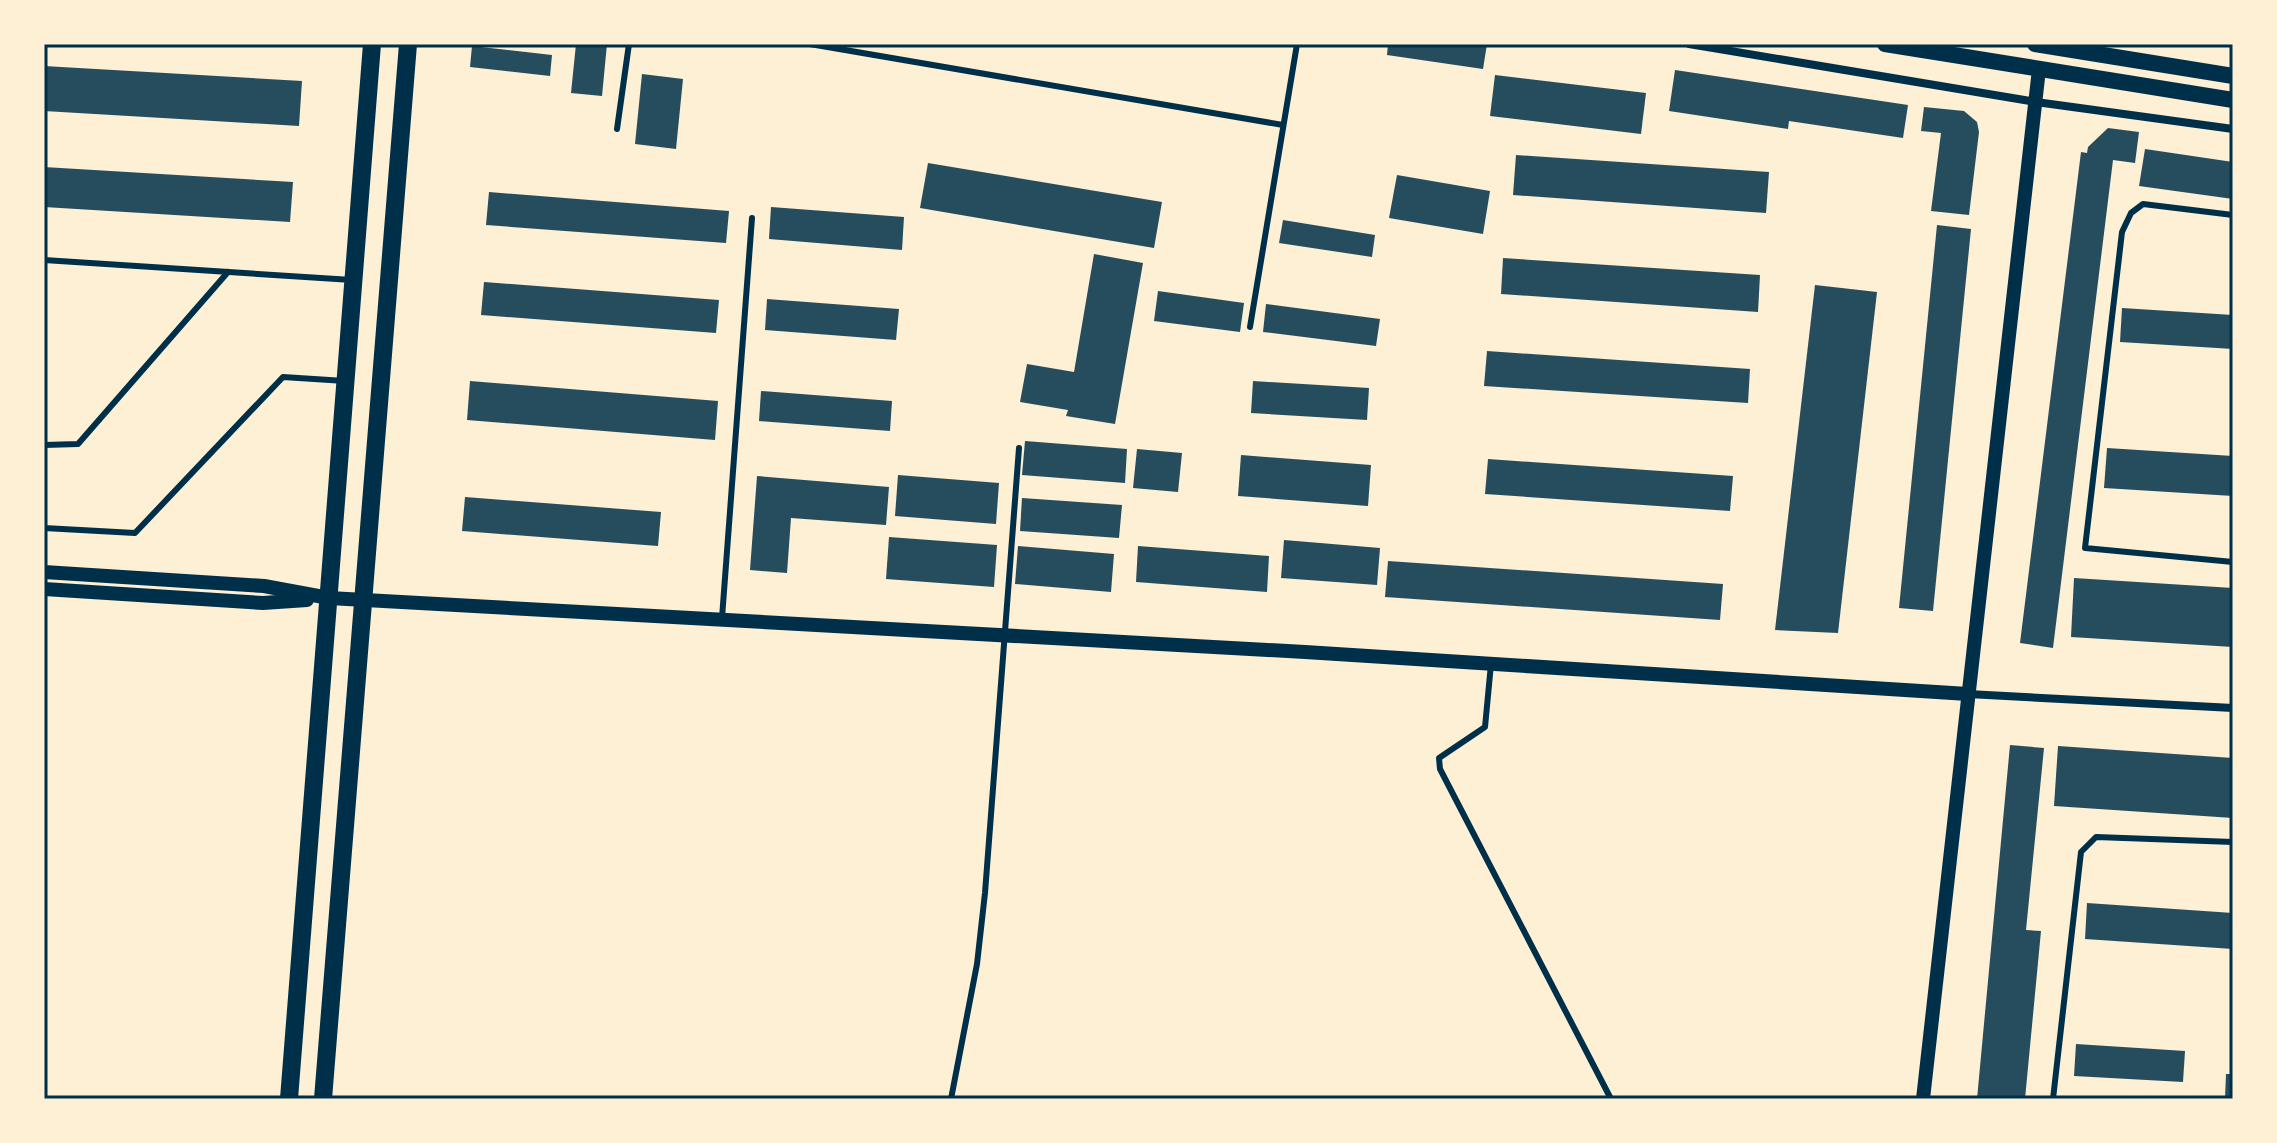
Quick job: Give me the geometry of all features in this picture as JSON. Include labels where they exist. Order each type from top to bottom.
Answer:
[{"type":"main road","points":[[289,1099],[372,44]]},
{"type":"main road","points":[[323,1099],[408,44]]},
{"type":"main road","points":[[1885,44],[2233,100]]},
{"type":"main road","points":[[2035,44],[2233,76]]},
{"type":"street","points":[[1689,44],[2036,102],[2233,129]]},
{"type":"street","points":[[1923,1099],[2039,69]]},
{"type":"street","points":[[44,572],[264,586],[329,598],[2233,708]]},
{"type":"street","points":[[44,589],[263,603],[329,598]]},
{"type":"lane","points":[[617,129],[629,44]]},
{"type":"lane","points":[[810,44],[1283,125]]},
{"type":"lane","points":[[1250,327],[1297,44]]},
{"type":"lane","points":[[2233,215],[2143,204],[2131,213],[2122,232],[2085,548],[2233,562]]},
{"type":"lane","points":[[722,620],[752,218]]},
{"type":"lane","points":[[44,260],[354,280]]},
{"type":"lane","points":[[44,445],[78,444],[228,272]]},
{"type":"lane","points":[[44,528],[135,533],[283,377],[346,381]]},
{"type":"lane","points":[[951,1099],[977,964],[1019,448]]},
{"type":"lane","points":[[1491,664],[1485,727],[1439,758],[1440,769],[1611,1099]]},
{"type":"lane","points":[[2053,1099],[2081,852],[2096,837],[2233,842]]},
{"type":"building","points":[[576,44],[607,44],[602,96],[571,93]]},
{"type":"building","points":[[1388,44],[1487,44],[1483,69],[1387,55]]},
{"type":"building","points":[[472,46],[552,55],[550,76],[470,67]]},
{"type":"building","points":[[44,66],[302,81],[299,126],[44,111]]},
{"type":"building","points":[[1675,70],[1908,105],[1903,138],[1789,121],[1788,129],[1669,111]]},
{"type":"building","points":[[642,74],[683,79],[676,149],[635,144]]},
{"type":"building","points":[[1495,75],[1646,93],[1641,134],[1490,116]]},
{"type":"building","points":[[1924,107],[1964,111],[1977,122],[1979,132],[1969,215],[1931,211],[1941,133],[1921,131]]},
{"type":"building","points":[[2108,128],[2139,132],[2135,163],[2113,160],[2053,648],[2020,643],[2081,152],[2087,153],[2088,147]]},
{"type":"building","points":[[2145,149],[2233,162],[2233,199],[2139,186]]},
{"type":"building","points":[[1516,155],[1769,172],[1766,213],[1513,195]]},
{"type":"building","points":[[928,163],[1162,202],[1154,248],[920,208]]},
{"type":"building","points":[[44,167],[293,182],[290,222],[44,207]]},
{"type":"building","points":[[1397,175],[1490,191],[1483,234],[1389,218]]},
{"type":"building","points":[[489,192],[729,211],[726,243],[486,225]]},
{"type":"building","points":[[771,207],[904,217],[902,250],[769,239]]},
{"type":"building","points":[[1283,220],[1375,235],[1372,257],[1279,243]]},
{"type":"building","points":[[1937,225],[1971,229],[1933,611],[1899,608]]},
{"type":"building","points":[[1094,254],[1143,263],[1115,424],[1066,416],[1068,410],[1020,402],[1027,364],[1074,372]]},
{"type":"building","points":[[1503,258],[1760,275],[1758,312],[1501,294]]},
{"type":"building","points":[[484,282],[719,300],[716,333],[481,315]]},
{"type":"building","points":[[1815,285],[1877,292],[1838,633],[1775,630]]},
{"type":"building","points":[[1158,291],[1244,303],[1240,332],[1154,321]]},
{"type":"building","points":[[767,299],[899,309],[896,340],[765,330]]},
{"type":"building","points":[[1266,304],[1380,319],[1376,346],[1263,332]]},
{"type":"building","points":[[2122,308],[2233,315],[2233,349],[2120,342]]},
{"type":"building","points":[[1487,351],[1750,369],[1748,403],[1484,386]]},
{"type":"building","points":[[470,381],[718,401],[715,440],[467,420]]},
{"type":"building","points":[[1253,381],[1369,388],[1367,420],[1251,413]]},
{"type":"building","points":[[761,391],[892,401],[890,431],[759,421]]},
{"type":"building","points":[[1025,441],[1127,449],[1125,483],[1022,475]]},
{"type":"building","points":[[2107,448],[2233,456],[2233,496],[2104,488]]},
{"type":"building","points":[[1137,449],[1182,453],[1178,492],[1133,488]]},
{"type":"building","points":[[1241,455],[1371,465],[1368,506],[1238,496]]},
{"type":"building","points":[[1488,459],[1733,476],[1730,511],[1485,494]]},
{"type":"building","points":[[898,475],[999,483],[996,524],[895,516]]},
{"type":"building","points":[[757,476],[889,487],[886,525],[791,518],[787,573],[750,570]]},
{"type":"building","points":[[465,497],[661,512],[658,546],[462,531]]},
{"type":"building","points":[[1022,498],[1122,505],[1119,538],[1020,531]]},
{"type":"building","points":[[889,537],[997,545],[994,587],[886,579]]},
{"type":"building","points":[[1284,540],[1380,548],[1377,585],[1281,578]]},
{"type":"building","points":[[1018,546],[1114,554],[1111,592],[1015,584]]},
{"type":"building","points":[[1138,546],[1269,556],[1267,592],[1136,582]]},
{"type":"building","points":[[1388,561],[1723,584],[1720,620],[1385,597]]},
{"type":"building","points":[[2074,578],[2233,588],[2233,647],[2071,637]]},
{"type":"building","points":[[2010,745],[2044,748],[2026,930],[2041,931],[2025,1099],[1977,1099]]},
{"type":"building","points":[[2058,746],[2233,758],[2233,818],[2054,806]]},
{"type":"building","points":[[2087,903],[2233,913],[2233,949],[2085,939]]},
{"type":"building","points":[[2076,1044],[2185,1051],[2183,1082],[2074,1076]]},
{"type":"building","points":[[2226,1074],[2233,1074],[2233,1099],[2225,1099]]}]
